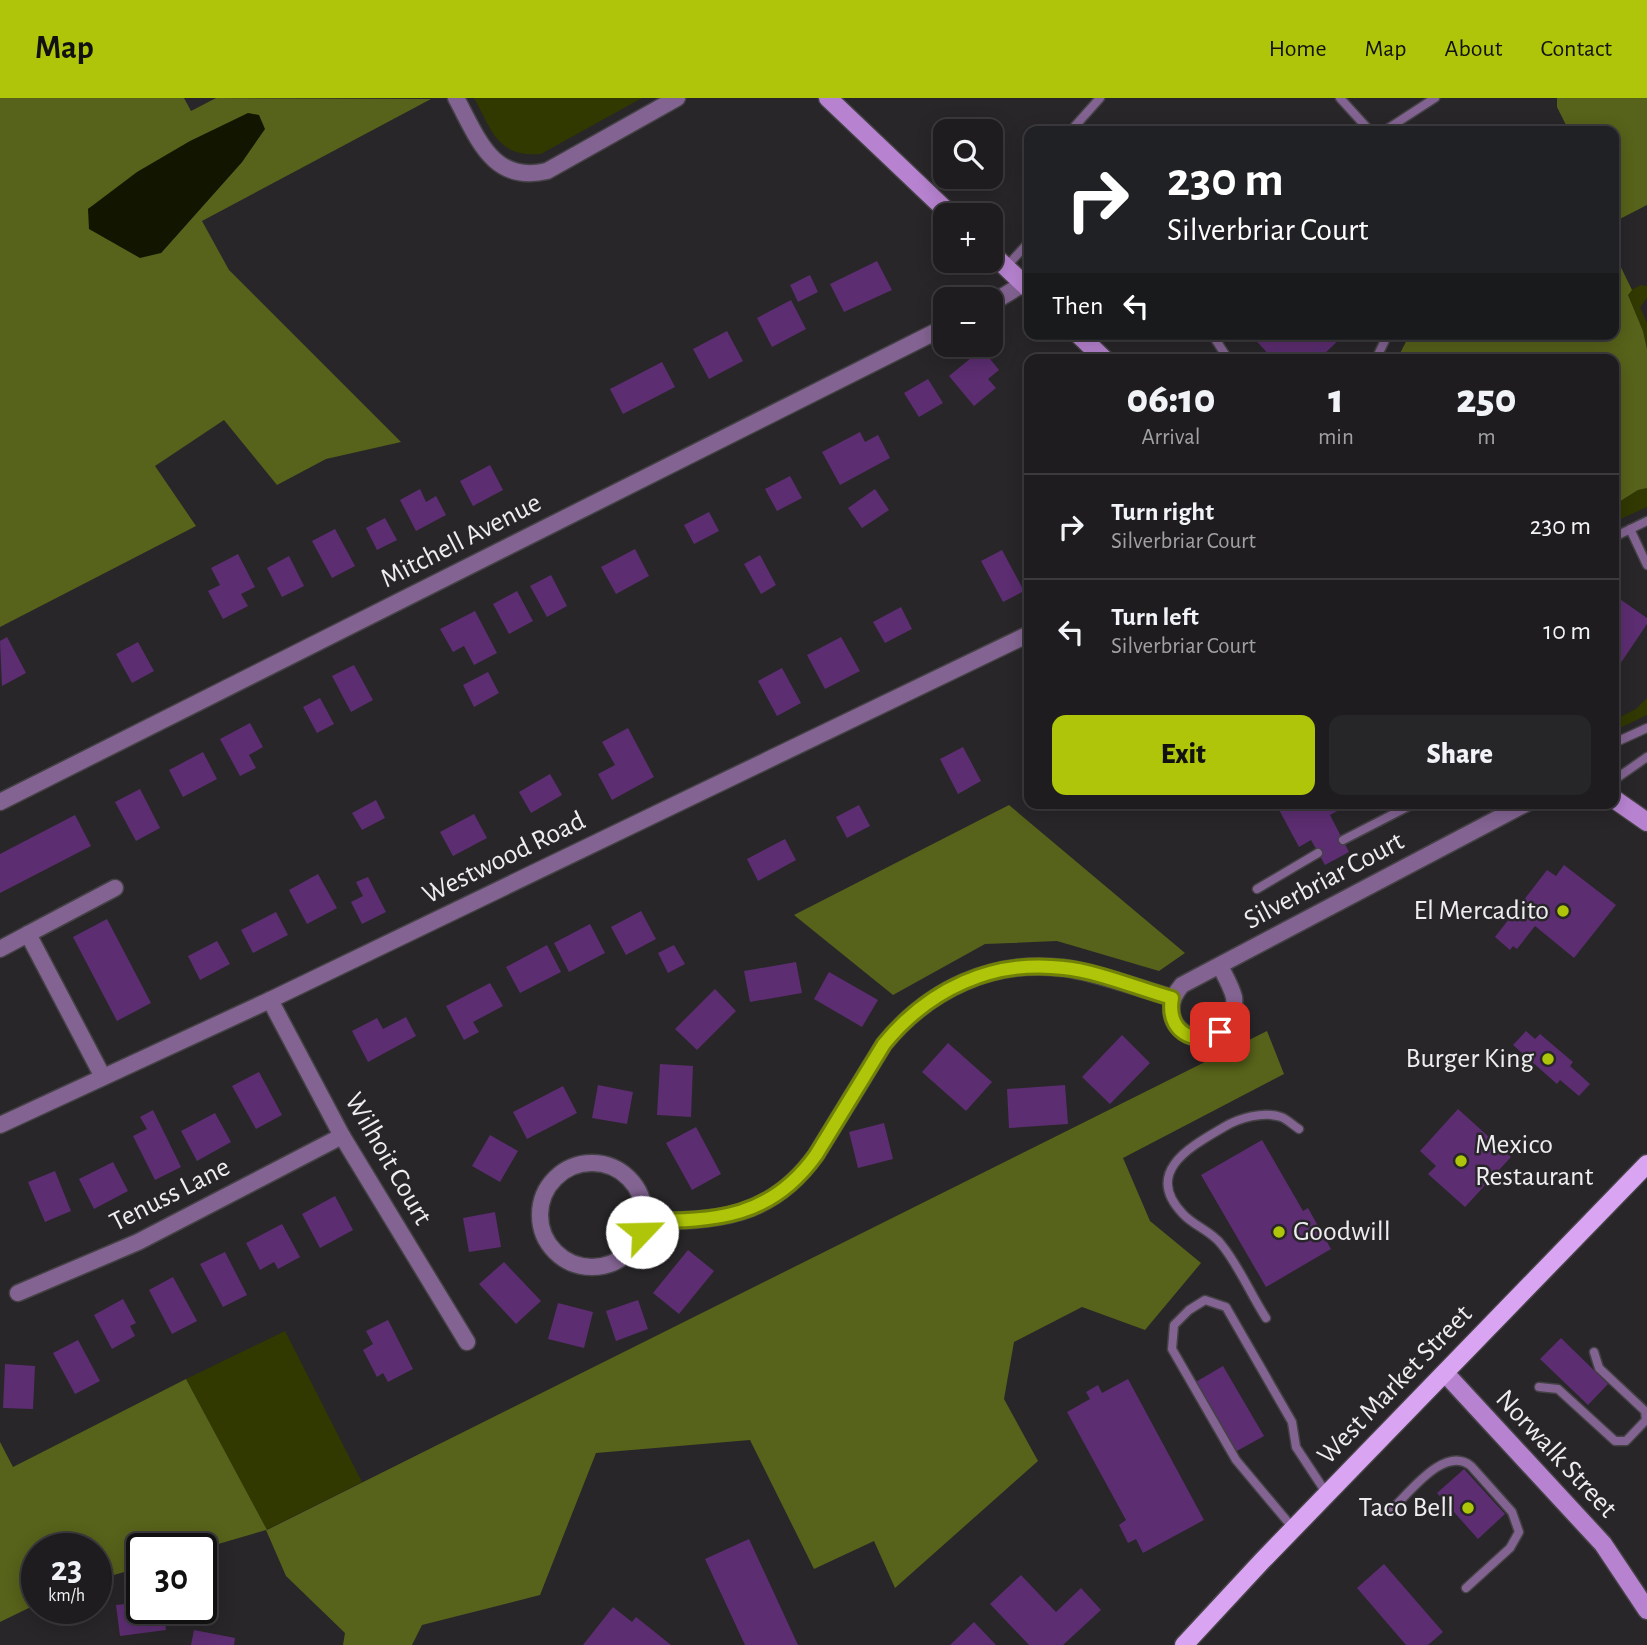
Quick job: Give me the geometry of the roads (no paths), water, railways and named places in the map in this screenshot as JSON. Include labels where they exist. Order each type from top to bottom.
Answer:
[{"type":"main road","name":"West Market Street","points":[[1185,1645],[1293,1528],[1647,1164]]},
{"type":"street","points":[[456,98],[486,151],[495,161],[518,173],[533,174],[547,171],[677,98]]},
{"type":"street","points":[[828,98],[938,203]]},
{"type":"street","points":[[1003,264],[1024,281]]},
{"type":"street","points":[[1003,297],[1024,285]]},
{"type":"street","name":"Mitchell Avenue","points":[[0,802],[933,333]]},
{"type":"street","points":[[1084,340],[1099,354]]},
{"type":"street","name":"Westwood Road","points":[[0,1125],[270,1000],[1024,636]]},
{"type":"street","points":[[1619,802],[1647,822]]},
{"type":"street","name":"Silverbriar Court","points":[[1172,998],[1182,985],[1516,809]]},
{"type":"street","points":[[0,949],[115,888]]},
{"type":"street","points":[[28,934],[103,1077]]},
{"type":"street","points":[[644,1221],[699,1221],[719,1217],[761,1204],[788,1187],[816,1155],[884,1044],[898,1027],[915,1010],[959,985],[991,972],[1012,968],[1067,968],[1172,998],[1170,1009],[1177,1027],[1198,1039],[1209,1038],[1220,1032],[1228,1022],[1234,998],[1220,966]]},
{"type":"street","name":"Wilhoit Court","points":[[270,1000],[342,1136],[467,1342]]},
{"type":"street","name":"Tenuss Lane","points":[[18,1293],[138,1242],[342,1136]]},
{"type":"street","points":[[587,1163],[599,1163],[621,1171],[629,1178],[642,1198],[644,1221],[636,1243],[620,1259],[597,1267],[585,1267],[563,1259],[547,1242],[540,1219],[540,1208],[549,1186],[565,1170],[587,1163]]},
{"type":"street","name":"Norwalk Street","points":[[1445,1373],[1602,1544],[1647,1610]]},
{"type":"lane","points":[[1075,126],[1100,98]]},
{"type":"lane","points":[[1339,98],[1365,126]]},
{"type":"lane","points":[[1392,126],[1435,98]]},
{"type":"lane","points":[[1006,267],[1024,247]]},
{"type":"lane","points":[[1619,534],[1647,521]]},
{"type":"lane","points":[[1630,529],[1647,565]]},
{"type":"lane","points":[[1619,741],[1647,728]]},
{"type":"lane","points":[[1619,777],[1647,757]]},
{"type":"lane","points":[[1343,840],[1403,809]]},
{"type":"lane","points":[[1257,889],[1318,853]]},
{"type":"lane","points":[[1266,1318],[1222,1244],[1185,1216],[1172,1200],[1168,1174],[1176,1161],[1192,1146],[1235,1120],[1256,1116],[1281,1117],[1299,1129]]},
{"type":"lane","points":[[1293,1528],[1236,1460],[1172,1349],[1174,1325],[1189,1310],[1205,1300],[1226,1307],[1292,1422],[1296,1447],[1327,1494]]},
{"type":"lane","points":[[1539,1387],[1558,1389],[1615,1441],[1626,1441],[1646,1420],[1645,1411],[1599,1368],[1594,1352]]},
{"type":"lane","points":[[1392,1508],[1441,1463],[1456,1460],[1465,1461],[1471,1466],[1512,1512],[1519,1532],[1510,1548],[1466,1588]]},
{"type":"place","name":"El Mercadito","points":[[1563,911]]},
{"type":"place","name":"Burger King","points":[[1548,1059]]},
{"type":"place","name":"Mexico Restaurant","points":[[1461,1161]]},
{"type":"place","name":"Goodwill","points":[[1279,1232]]},
{"type":"place","name":"Taco Bell","points":[[1468,1508]]}]
